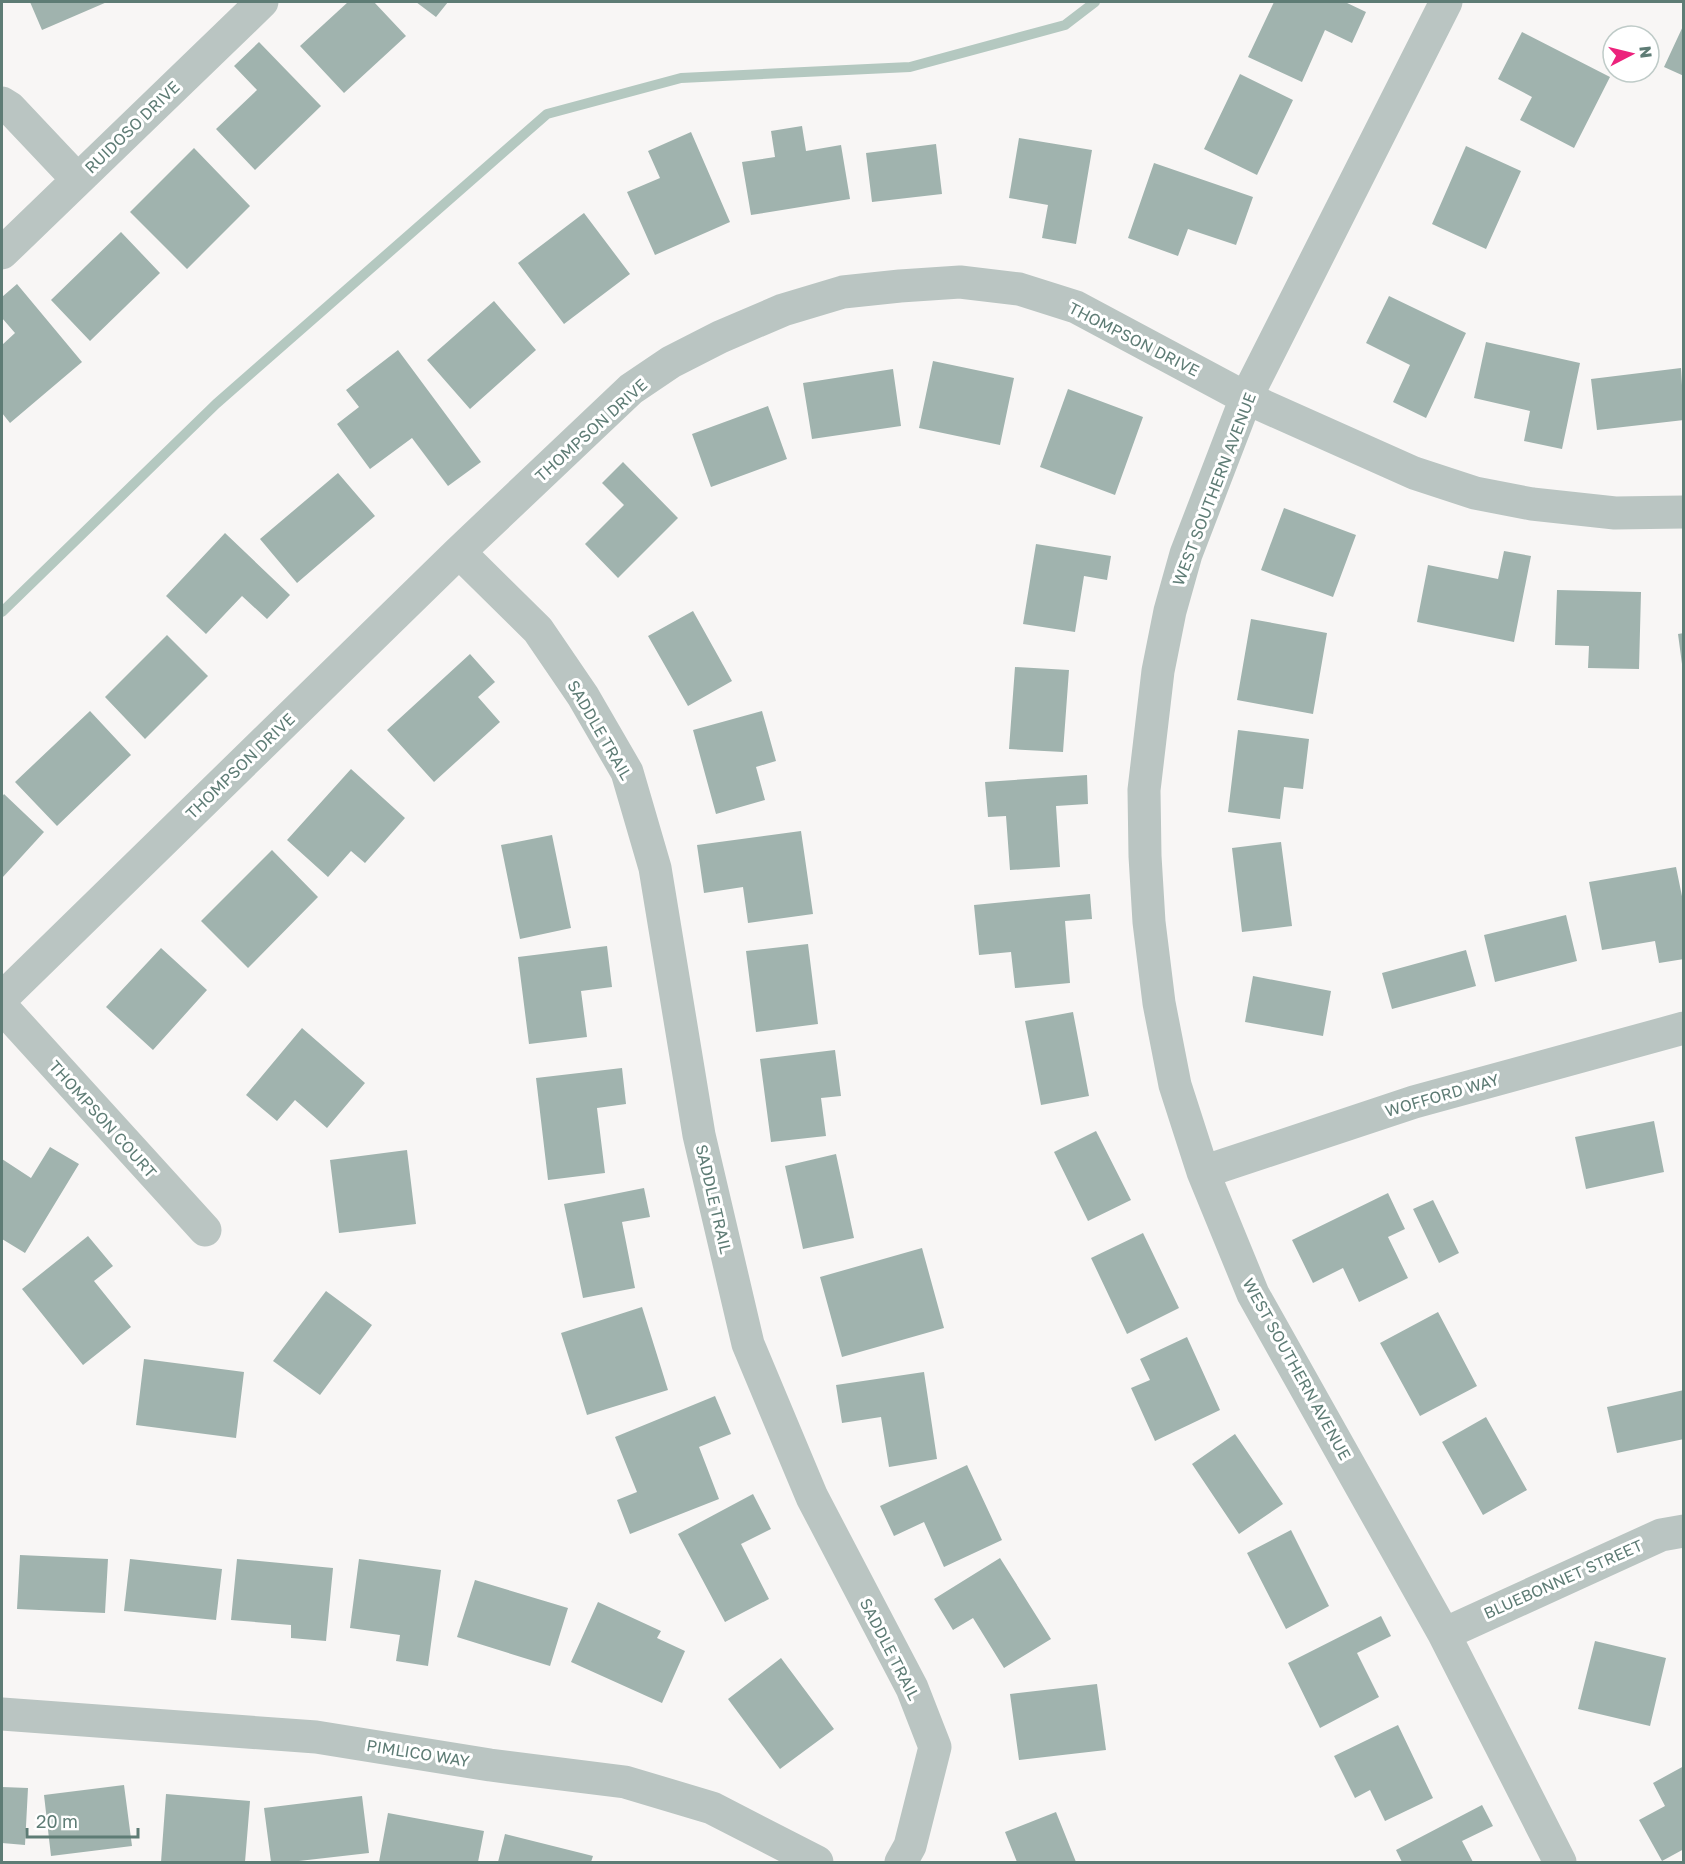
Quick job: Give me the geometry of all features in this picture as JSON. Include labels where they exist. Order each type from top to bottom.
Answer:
[{"type":"street","name":"RUIDOSO DRIVE","points":[[2,253],[262,2]]},
{"type":"street","name":"WEST SOUTHERN AVENUE","points":[[1446,2],[1246,398],[1186,554],[1170,611],[1158,670],[1144,790],[1149,922],[1159,1003],[1175,1085],[1203,1172],[1253,1294],[1444,1634],[1560,1863]]},
{"type":"street","points":[[2,103],[10,108],[77,179]]},
{"type":"street","name":"THOMPSON DRIVE","points":[[2,998],[459,552],[632,389],[671,362],[720,337],[783,310],[843,292],[960,282],[1019,289],[1076,307],[1246,398],[1414,473],[1475,492],[1532,504],[1615,513],[1683,512]]},
{"type":"street","name":"SADDLE TRAIL","points":[[459,552],[538,630],[583,696],[627,772],[655,868],[699,1135],[748,1344],[812,1497],[912,1688],[935,1747],[910,1846],[901,1863]]},
{"type":"street","name":"THOMPSON COURT","points":[[2,1008],[205,1230]]},
{"type":"street","name":"WOFFORD WAY","points":[[1203,1172],[1414,1102],[1683,1028]]},
{"type":"street","name":"BLUEBONNET STREET","points":[[1444,1634],[1661,1535],[1683,1531]]},
{"type":"street","name":"PIMLICO WAY","points":[[2,1714],[316,1737],[625,1782],[712,1808],[817,1863]]},
{"type":"building","points":[[30,2],[107,2],[42,30]]},
{"type":"building","points":[[348,2],[374,2],[406,36],[344,93],[300,46]]},
{"type":"building","points":[[416,2],[448,2],[436,17]]},
{"type":"building","points":[[1274,2],[1345,2],[1366,12],[1352,43],[1325,30],[1302,82],[1248,57]]},
{"type":"building","points":[[1684,24],[1684,76],[1664,67]]},
{"type":"building","points":[[1522,32],[1601,72],[1601,84],[1606,84],[1574,148],[1520,120],[1532,97],[1498,79]]},
{"type":"building","points":[[259,42],[321,106],[255,170],[216,129],[257,90],[234,66]]},
{"type":"building","points":[[1240,74],[1293,100],[1257,175],[1204,149]]},
{"type":"building","points":[[802,126],[806,151],[841,145],[850,199],[751,215],[742,162],[775,157],[771,131]]},
{"type":"building","points":[[691,132],[730,222],[655,255],[627,192],[660,178],[648,151]]},
{"type":"building","points":[[1019,138],[1092,150],[1076,244],[1042,238],[1048,205],[1009,198]]},
{"type":"building","points":[[936,144],[942,194],[872,202],[866,153]]},
{"type":"building","points":[[1466,146],[1521,171],[1486,249],[1432,224]]},
{"type":"building","points":[[194,148],[250,206],[187,269],[130,212]]},
{"type":"building","points":[[1154,163],[1253,197],[1236,245],[1188,229],[1178,256],[1128,238]]},
{"type":"building","points":[[584,213],[630,274],[564,324],[518,263]]},
{"type":"building","points":[[121,232],[160,273],[90,341],[51,300]]},
{"type":"building","points":[[17,284],[82,362],[10,423],[2,413],[2,345],[15,333],[2,318],[2,297]]},
{"type":"building","points":[[1389,296],[1466,333],[1426,418],[1393,402],[1410,365],[1366,343]]},
{"type":"building","points":[[494,301],[536,350],[470,409],[427,360]]},
{"type":"building","points":[[1486,342],[1580,363],[1562,449],[1524,441],[1530,411],[1474,398]]},
{"type":"building","points":[[398,350],[481,462],[448,486],[412,438],[370,469],[337,424],[359,407],[346,390]]},
{"type":"building","points":[[933,361],[1014,378],[1000,445],[919,428]]},
{"type":"building","points":[[1681,368],[1684,420],[1597,430],[1591,379]]},
{"type":"building","points":[[893,369],[901,426],[812,439],[803,383]]},
{"type":"building","points":[[1068,389],[1143,417],[1115,495],[1040,467]]},
{"type":"building","points":[[768,406],[787,459],[711,487],[692,434]]},
{"type":"building","points":[[623,462],[678,518],[618,578],[585,544],[624,505],[602,483]]},
{"type":"building","points":[[338,473],[375,516],[297,583],[260,539]]},
{"type":"building","points":[[1284,508],[1356,535],[1333,597],[1261,570]]},
{"type":"building","points":[[225,533],[290,595],[267,619],[242,596],[206,634],[166,596]]},
{"type":"building","points":[[1036,544],[1111,556],[1107,580],[1084,576],[1075,632],[1023,624]]},
{"type":"building","points":[[1504,551],[1531,556],[1514,642],[1417,622],[1428,565],[1498,579]]},
{"type":"building","points":[[1557,590],[1641,592],[1639,669],[1588,668],[1589,646],[1555,645]]},
{"type":"building","points":[[693,611],[732,681],[688,706],[648,636]]},
{"type":"building","points":[[1251,619],[1327,633],[1313,714],[1237,700]]},
{"type":"building","points":[[1684,633],[1684,664],[1682,664],[1678,634]]},
{"type":"building","points":[[167,635],[208,676],[145,739],[105,697]]},
{"type":"building","points":[[470,654],[495,682],[478,697],[500,722],[434,782],[387,730]]},
{"type":"building","points":[[1015,667],[1069,670],[1063,752],[1009,749]]},
{"type":"building","points":[[90,711],[131,755],[57,826],[15,782]]},
{"type":"building","points":[[762,711],[776,761],[756,767],[765,800],[716,814],[693,730]]},
{"type":"building","points":[[1238,730],[1309,739],[1303,789],[1284,787],[1280,819],[1228,812]]},
{"type":"building","points":[[351,769],[405,818],[365,863],[351,851],[328,877],[287,840]]},
{"type":"building","points":[[1087,775],[1088,804],[1056,806],[1060,867],[1010,870],[1006,816],[988,817],[985,782]]},
{"type":"building","points":[[4,794],[44,832],[2,878],[2,797]]},
{"type":"building","points":[[801,831],[813,914],[748,923],[743,887],[704,893],[697,845]]},
{"type":"building","points":[[552,835],[571,928],[520,939],[501,845]]},
{"type":"building","points":[[1281,842],[1292,926],[1242,932],[1232,848]]},
{"type":"building","points":[[272,850],[318,897],[248,968],[201,921]]},
{"type":"building","points":[[1676,867],[1684,906],[1684,959],[1659,963],[1655,941],[1602,950],[1589,882]]},
{"type":"building","points":[[1090,894],[1092,919],[1065,921],[1070,983],[1015,988],[1011,952],[979,955],[974,905]]},
{"type":"building","points":[[1566,915],[1577,961],[1495,982],[1484,935]]},
{"type":"building","points":[[808,944],[818,1024],[756,1032],[746,951]]},
{"type":"building","points":[[607,946],[612,987],[581,991],[587,1037],[529,1044],[518,957]]},
{"type":"building","points":[[161,948],[207,990],[153,1050],[106,1007]]},
{"type":"building","points":[[1466,950],[1476,986],[1392,1009],[1382,973]]},
{"type":"building","points":[[1253,976],[1331,991],[1323,1036],[1245,1022]]},
{"type":"building","points":[[1073,1012],[1089,1096],[1041,1105],[1025,1021]]},
{"type":"building","points":[[302,1028],[365,1083],[327,1128],[295,1100],[277,1121],[246,1095]]},
{"type":"building","points":[[835,1050],[841,1096],[821,1098],[826,1136],[771,1142],[760,1059]]},
{"type":"building","points":[[622,1068],[626,1104],[597,1108],[605,1173],[548,1180],[536,1078]]},
{"type":"building","points":[[1654,1121],[1664,1172],[1586,1189],[1575,1137]]},
{"type":"building","points":[[1096,1131],[1131,1200],[1088,1221],[1054,1152]]},
{"type":"building","points":[[50,1147],[79,1164],[25,1253],[2,1239],[2,1159],[31,1178]]},
{"type":"building","points":[[407,1150],[416,1224],[339,1233],[330,1160]]},
{"type":"building","points":[[836,1154],[854,1238],[803,1249],[785,1166]]},
{"type":"building","points":[[644,1188],[650,1217],[622,1222],[635,1288],[583,1298],[564,1204]]},
{"type":"building","points":[[1388,1193],[1405,1229],[1388,1237],[1408,1278],[1359,1302],[1343,1268],[1313,1283],[1292,1240]]},
{"type":"building","points":[[1433,1200],[1459,1253],[1439,1263],[1413,1209]]},
{"type":"building","points":[[1143,1233],[1179,1308],[1127,1334],[1091,1258]]},
{"type":"building","points":[[88,1236],[113,1266],[94,1281],[131,1327],[83,1365],[22,1289]]},
{"type":"building","points":[[922,1248],[944,1328],[842,1357],[820,1277]]},
{"type":"building","points":[[326,1291],[372,1325],[320,1395],[273,1361]]},
{"type":"building","points":[[642,1307],[668,1390],[587,1415],[561,1333]]},
{"type":"building","points":[[1438,1312],[1477,1386],[1420,1416],[1380,1343]]},
{"type":"building","points":[[1187,1337],[1220,1410],[1155,1441],[1131,1388],[1150,1380],[1140,1359]]},
{"type":"building","points":[[144,1359],[244,1372],[236,1438],[136,1425]]},
{"type":"building","points":[[924,1372],[937,1459],[889,1467],[881,1417],[842,1423],[836,1385]]},
{"type":"building","points":[[1684,1390],[1684,1439],[1617,1453],[1607,1407]]},
{"type":"building","points":[[715,1396],[731,1434],[699,1447],[719,1499],[630,1534],[617,1500],[637,1492],[615,1437]]},
{"type":"building","points":[[1486,1417],[1527,1490],[1483,1515],[1442,1442]]},
{"type":"building","points":[[1235,1434],[1283,1504],[1239,1534],[1192,1464]]},
{"type":"building","points":[[967,1465],[1002,1540],[944,1567],[924,1522],[894,1536],[880,1506]]},
{"type":"building","points":[[753,1494],[771,1529],[741,1544],[769,1599],[725,1622],[678,1534]]},
{"type":"building","points":[[1291,1530],[1329,1606],[1286,1629],[1247,1553]]},
{"type":"building","points":[[20,1555],[108,1559],[105,1613],[17,1609]]},
{"type":"building","points":[[1000,1558],[1051,1639],[1004,1668],[973,1618],[953,1630],[934,1599]]},
{"type":"building","points":[[130,1559],[222,1569],[216,1620],[124,1611]]},
{"type":"building","points":[[237,1559],[333,1568],[326,1641],[291,1638],[291,1625],[231,1620]]},
{"type":"building","points":[[359,1559],[441,1570],[428,1666],[396,1661],[400,1635],[350,1628]]},
{"type":"building","points":[[475,1580],[568,1608],[550,1666],[457,1637]]},
{"type":"building","points":[[598,1602],[661,1631],[657,1638],[685,1651],[662,1703],[571,1662]]},
{"type":"building","points":[[1381,1616],[1391,1636],[1357,1653],[1379,1697],[1320,1728],[1288,1663]]},
{"type":"building","points":[[1595,1641],[1666,1658],[1650,1726],[1578,1709]]},
{"type":"building","points":[[781,1658],[834,1729],[780,1769],[728,1699]]},
{"type":"building","points":[[1097,1684],[1106,1750],[1019,1760],[1010,1694]]},
{"type":"building","points":[[1398,1725],[1433,1798],[1385,1821],[1370,1790],[1355,1798],[1334,1756]]},
{"type":"building","points":[[1684,1766],[1684,1849],[1662,1861],[1639,1820],[1665,1806],[1653,1783]]},
{"type":"building","points":[[124,1785],[132,1846],[51,1856],[44,1795]]},
{"type":"building","points":[[2,1787],[28,1788],[25,1845],[2,1843]]},
{"type":"building","points":[[166,1794],[250,1801],[245,1862],[161,1862]]},
{"type":"building","points":[[362,1796],[369,1853],[271,1862],[264,1808]]},
{"type":"building","points":[[1482,1805],[1493,1826],[1462,1841],[1473,1862],[1402,1862],[1396,1850]]},
{"type":"building","points":[[1056,1812],[1076,1862],[1017,1862],[1005,1832]]},
{"type":"building","points":[[388,1813],[484,1831],[478,1862],[379,1862]]},
{"type":"building","points":[[505,1834],[593,1856],[591,1862],[498,1862]]},
{"type":"waterway","points":[[2,612],[216,404],[547,114],[681,78],[910,67],[1065,25],[1095,2]]}]
